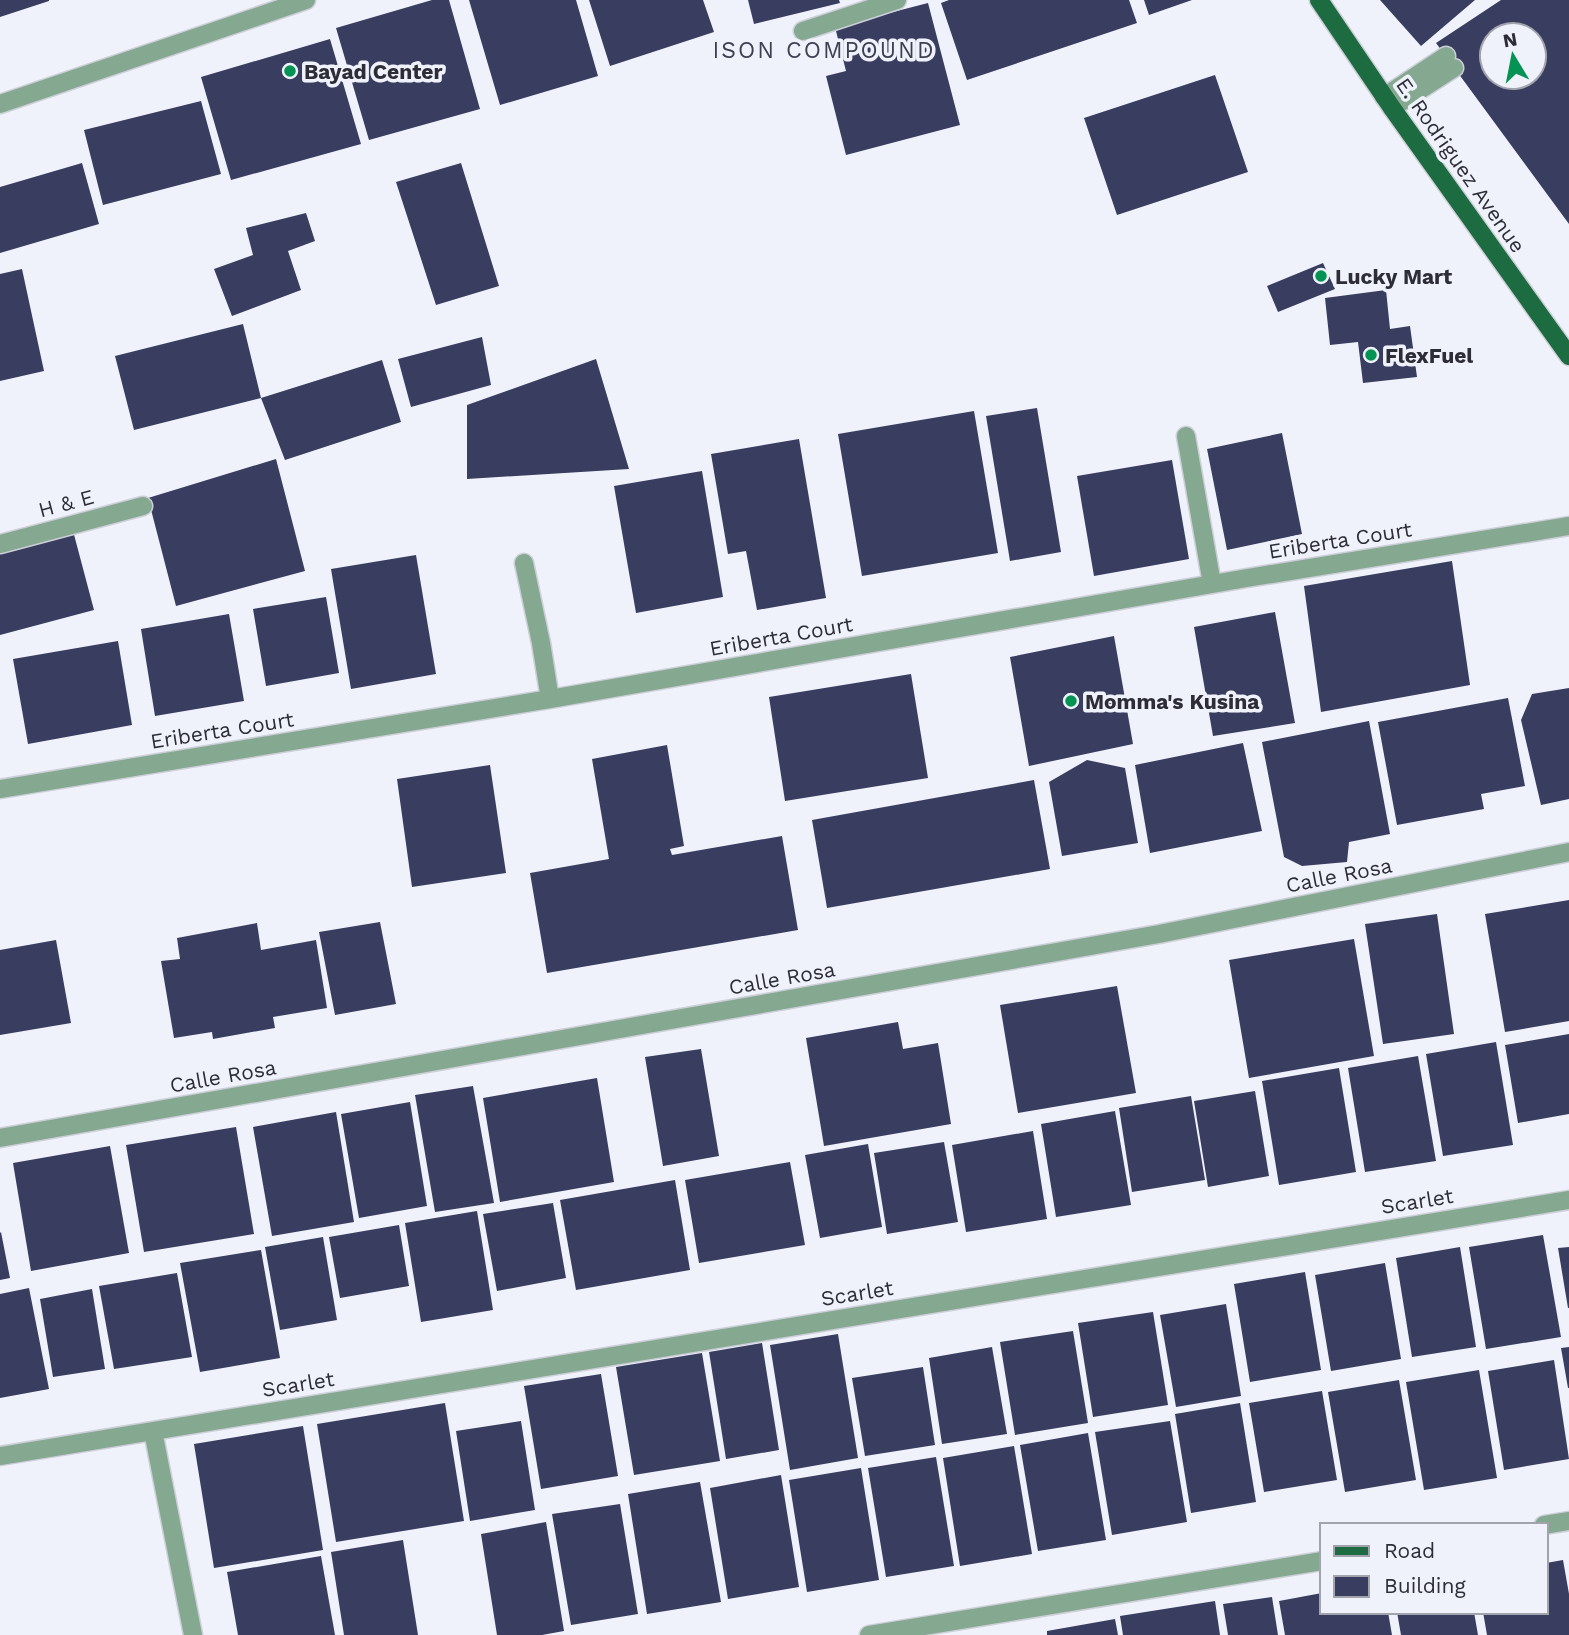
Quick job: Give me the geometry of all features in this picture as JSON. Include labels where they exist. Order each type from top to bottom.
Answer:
[{"type":"main road","name":"E. Rodriguez Avenue","points":[[1324,2],[1388,103],[1569,356]]},
{"type":"street","points":[[0,104],[306,0]]},
{"type":"street","points":[[803,31],[897,0]]},
{"type":"street","points":[[1388,103],[1450,62]]},
{"type":"street","points":[[1186,436],[1212,584]]},
{"type":"street","name":"H & E","points":[[0,544],[143,506]]},
{"type":"street","name":"Eriberta Court","points":[[0,789],[550,699],[1212,584],[1569,526]]},
{"type":"street","points":[[524,563],[550,699]]},
{"type":"street","name":"Calle Rosa","points":[[0,1138],[1159,934],[1569,852]]},
{"type":"street","name":"Scarlet","points":[[0,1457],[1569,1200]]},
{"type":"street","points":[[153,1431],[193,1635]]},
{"type":"street","points":[[1548,1524],[1569,1521]]},
{"type":"street","points":[[869,1635],[1320,1561]]},
{"type":"building","points":[[0,0],[49,0],[49,1],[0,17]]},
{"type":"building","points":[[432,0],[449,0],[480,109],[369,140],[336,28]]},
{"type":"building","points":[[469,0],[576,0],[598,76],[500,105]]},
{"type":"building","points":[[589,0],[703,0],[714,32],[610,66]]},
{"type":"building","points":[[748,0],[839,0],[840,3],[754,24]]},
{"type":"building","points":[[949,0],[1129,0],[1137,23],[967,80],[941,3]]},
{"type":"building","points":[[1144,0],[1192,0],[1149,15]]},
{"type":"building","points":[[1380,0],[1475,0],[1421,46]]},
{"type":"building","points":[[1501,0],[1569,0],[1569,224],[1436,43]]},
{"type":"building","points":[[928,3],[960,125],[846,155],[826,76],[846,71],[835,27]]},
{"type":"building","points":[[330,39],[361,144],[231,180],[201,77]]},
{"type":"building","points":[[1215,75],[1248,172],[1117,215],[1084,118]]},
{"type":"building","points":[[201,101],[221,174],[103,205],[84,130]]},
{"type":"building","points":[[82,163],[99,224],[0,253],[0,187]]},
{"type":"building","points":[[461,163],[499,286],[436,305],[396,182]]},
{"type":"building","points":[[306,213],[315,241],[288,251],[301,290],[232,316],[214,269],[253,255],[246,228]]},
{"type":"building","points":[[1323,263],[1335,289],[1278,312],[1267,286]]},
{"type":"building","points":[[22,269],[44,371],[0,381],[0,274]]},
{"type":"building","points":[[1386,290],[1390,329],[1410,326],[1417,377],[1363,383],[1358,342],[1330,345],[1325,298]]},
{"type":"building","points":[[243,324],[261,398],[134,430],[115,356]]},
{"type":"building","points":[[482,337],[491,385],[411,407],[398,359]]},
{"type":"building","points":[[596,359],[629,469],[467,479],[467,405]]},
{"type":"building","points":[[382,360],[401,422],[285,460],[261,398]]},
{"type":"building","points":[[1037,408],[1061,552],[1010,561],[986,416]]},
{"type":"building","points":[[974,411],[998,553],[862,576],[838,434]]},
{"type":"building","points":[[1282,433],[1302,534],[1227,550],[1207,449]]},
{"type":"building","points":[[799,439],[826,598],[757,610],[746,551],[728,554],[711,454]]},
{"type":"building","points":[[276,459],[305,571],[176,606],[148,498]]},
{"type":"building","points":[[1172,460],[1189,559],[1094,576],[1077,476]]},
{"type":"building","points":[[702,471],[723,597],[636,613],[614,486]]},
{"type":"building","points":[[72,527],[94,610],[0,635],[0,547]]},
{"type":"building","points":[[416,555],[436,674],[351,689],[331,569]]},
{"type":"building","points":[[1452,561],[1470,685],[1321,712],[1304,586]]},
{"type":"building","points":[[326,597],[339,673],[266,686],[253,609]]},
{"type":"building","points":[[1275,612],[1295,723],[1213,736],[1194,627]]},
{"type":"building","points":[[229,614],[244,701],[155,716],[141,629]]},
{"type":"building","name":"Momma's Kusina","points":[[1114,636],[1133,744],[1029,766],[1010,657]]},
{"type":"building","points":[[118,641],[132,725],[28,744],[13,659]]},
{"type":"building","points":[[911,674],[928,778],[785,801],[769,697]]},
{"type":"building","points":[[1569,688],[1569,799],[1541,805],[1521,720],[1532,694]]},
{"type":"building","points":[[1508,698],[1525,786],[1481,794],[1484,809],[1397,825],[1378,722]]},
{"type":"building","points":[[1369,721],[1390,834],[1349,842],[1347,862],[1302,866],[1284,857],[1262,742]]},
{"type":"building","points":[[1243,743],[1262,831],[1150,853],[1135,765]]},
{"type":"building","points":[[667,745],[684,846],[670,849],[672,855],[782,836],[798,930],[547,973],[530,873],[609,859],[592,759]]},
{"type":"building","points":[[1087,760],[1125,768],[1138,843],[1062,856],[1049,782]]},
{"type":"building","points":[[490,765],[506,873],[412,887],[397,779]]},
{"type":"building","points":[[1034,780],[1050,869],[827,908],[812,820]]},
{"type":"building","points":[[1569,900],[1569,1021],[1505,1032],[1485,914]]},
{"type":"building","points":[[1437,914],[1454,1034],[1383,1044],[1365,924]]},
{"type":"building","points":[[380,922],[396,1004],[335,1015],[319,932]]},
{"type":"building","points":[[257,923],[261,950],[316,940],[327,1008],[273,1017],[275,1028],[213,1039],[212,1032],[174,1038],[161,961],[180,959],[177,938]]},
{"type":"building","points":[[1354,939],[1374,1056],[1249,1078],[1229,960]]},
{"type":"building","points":[[56,940],[71,1023],[0,1035],[0,950]]},
{"type":"building","points":[[1117,986],[1136,1093],[1018,1113],[1000,1005]]},
{"type":"building","points":[[898,1022],[903,1049],[938,1043],[951,1124],[824,1146],[806,1038]]},
{"type":"building","points":[[1569,1034],[1569,1114],[1518,1123],[1505,1045]]},
{"type":"building","points":[[1496,1042],[1513,1145],[1443,1156],[1426,1054]]},
{"type":"building","points":[[701,1049],[719,1156],[663,1166],[645,1057]]},
{"type":"building","points":[[1418,1056],[1436,1161],[1365,1172],[1348,1068]]},
{"type":"building","points":[[1339,1068],[1356,1172],[1279,1185],[1262,1081]]},
{"type":"building","points":[[597,1078],[614,1182],[500,1202],[483,1098]]},
{"type":"building","points":[[473,1086],[494,1203],[435,1212],[415,1095]]},
{"type":"building","points":[[1255,1091],[1269,1176],[1208,1187],[1194,1101]]},
{"type":"building","points":[[1191,1096],[1205,1180],[1132,1192],[1119,1108]]},
{"type":"building","points":[[410,1102],[427,1206],[359,1218],[341,1114]]},
{"type":"building","points":[[1115,1111],[1131,1205],[1056,1217],[1041,1124]]},
{"type":"building","points":[[336,1112],[354,1222],[272,1236],[253,1127]]},
{"type":"building","points":[[236,1127],[254,1234],[144,1252],[126,1145]]},
{"type":"building","points":[[1033,1131],[1047,1219],[966,1232],[952,1145]]},
{"type":"building","points":[[944,1142],[958,1222],[887,1234],[874,1153]]},
{"type":"building","points":[[868,1144],[882,1227],[820,1238],[805,1155]]},
{"type":"building","points":[[110,1146],[129,1253],[31,1271],[13,1163]]},
{"type":"building","points":[[790,1162],[805,1245],[699,1263],[685,1180]]},
{"type":"building","points":[[675,1180],[690,1270],[576,1290],[560,1200]]},
{"type":"building","points":[[553,1203],[566,1278],[497,1291],[483,1214]]},
{"type":"building","points":[[477,1211],[493,1310],[421,1322],[405,1223]]},
{"type":"building","points":[[399,1225],[409,1286],[340,1298],[329,1237]]},
{"type":"building","points":[[0,1233],[10,1278],[0,1280]]},
{"type":"building","points":[[1543,1235],[1561,1337],[1486,1349],[1469,1247]]},
{"type":"building","points":[[323,1237],[337,1320],[280,1330],[265,1247]]},
{"type":"building","points":[[1460,1247],[1476,1347],[1412,1357],[1396,1258]]},
{"type":"building","points":[[1569,1247],[1569,1308],[1568,1308],[1558,1248]]},
{"type":"building","points":[[261,1250],[280,1358],[200,1372],[180,1263]]},
{"type":"building","points":[[1385,1263],[1401,1359],[1331,1371],[1315,1275]]},
{"type":"building","points":[[1305,1272],[1321,1370],[1250,1382],[1234,1284]]},
{"type":"building","points":[[177,1273],[192,1357],[114,1369],[99,1286]]},
{"type":"building","points":[[29,1288],[49,1389],[0,1398],[0,1294]]},
{"type":"building","points":[[92,1289],[105,1369],[53,1377],[40,1299]]},
{"type":"building","points":[[1226,1304],[1241,1396],[1176,1407],[1160,1315]]},
{"type":"building","points":[[1153,1312],[1168,1405],[1093,1417],[1078,1323]]},
{"type":"building","points":[[1073,1331],[1088,1423],[1015,1435],[1000,1342]]},
{"type":"building","points":[[838,1334],[858,1458],[790,1470],[770,1345]]},
{"type":"building","points":[[762,1343],[779,1450],[726,1459],[709,1352]]},
{"type":"building","points":[[992,1347],[1007,1434],[942,1444],[929,1358]]},
{"type":"building","points":[[1569,1347],[1569,1388],[1568,1388],[1561,1348]]},
{"type":"building","points":[[702,1353],[720,1461],[634,1475],[616,1367]]},
{"type":"building","points":[[1554,1360],[1569,1459],[1504,1470],[1488,1371]]},
{"type":"building","points":[[923,1367],[935,1445],[865,1456],[852,1378]]},
{"type":"building","points":[[1479,1370],[1497,1478],[1424,1490],[1406,1382]]},
{"type":"building","points":[[601,1374],[618,1476],[541,1489],[524,1386]]},
{"type":"building","points":[[1399,1380],[1416,1480],[1345,1492],[1328,1392]]},
{"type":"building","points":[[1322,1391],[1337,1480],[1264,1492],[1249,1403]]},
{"type":"building","points":[[445,1403],[464,1521],[336,1542],[317,1424]]},
{"type":"building","points":[[1240,1403],[1256,1502],[1191,1513],[1175,1414]]},
{"type":"building","points":[[521,1421],[535,1510],[470,1521],[456,1431]]},
{"type":"building","points":[[1170,1421],[1187,1522],[1112,1535],[1095,1432]]},
{"type":"building","points":[[303,1426],[323,1550],[214,1568],[194,1444]]},
{"type":"building","points":[[1088,1433],[1106,1540],[1038,1551],[1020,1445]]},
{"type":"building","points":[[1014,1446],[1032,1554],[960,1566],[943,1458]]},
{"type":"building","points":[[936,1457],[954,1566],[886,1577],[868,1468]]},
{"type":"building","points":[[861,1468],[879,1580],[807,1592],[789,1480]]},
{"type":"building","points":[[781,1475],[799,1587],[728,1599],[710,1488]]},
{"type":"building","points":[[700,1482],[721,1602],[647,1614],[628,1494]]},
{"type":"building","points":[[620,1504],[638,1614],[571,1625],[552,1514]]},
{"type":"building","points":[[546,1522],[564,1631],[542,1635],[497,1635],[481,1534]]},
{"type":"building","points":[[403,1540],[418,1635],[344,1635],[331,1552]]},
{"type":"building","points":[[321,1556],[335,1635],[238,1635],[227,1572]]},
{"type":"building","points":[[1563,1560],[1569,1594],[1569,1635],[1487,1635],[1483,1614],[1548,1614],[1548,1563]]},
{"type":"building","points":[[1320,1593],[1320,1614],[1388,1614],[1392,1635],[1285,1635],[1279,1601]]},
{"type":"building","points":[[1272,1597],[1278,1635],[1228,1635],[1223,1604]]},
{"type":"building","points":[[1215,1601],[1220,1635],[1123,1635],[1120,1616]]},
{"type":"building","points":[[1397,1614],[1474,1614],[1478,1635],[1401,1635]]},
{"type":"building","points":[[1115,1619],[1118,1635],[1047,1635],[1047,1631]]},
{"type":"place","name":"Bayad Center","points":[[290,71]]},
{"type":"place","name":"Lucky Mart","points":[[1321,276]]},
{"type":"place","name":"FlexFuel","points":[[1371,355]]},
{"type":"place","name":"Momma's Kusina","points":[[1071,701]]},
{"type":"district","name":"ISON COMPOUND","points":[[824,50]]}]
